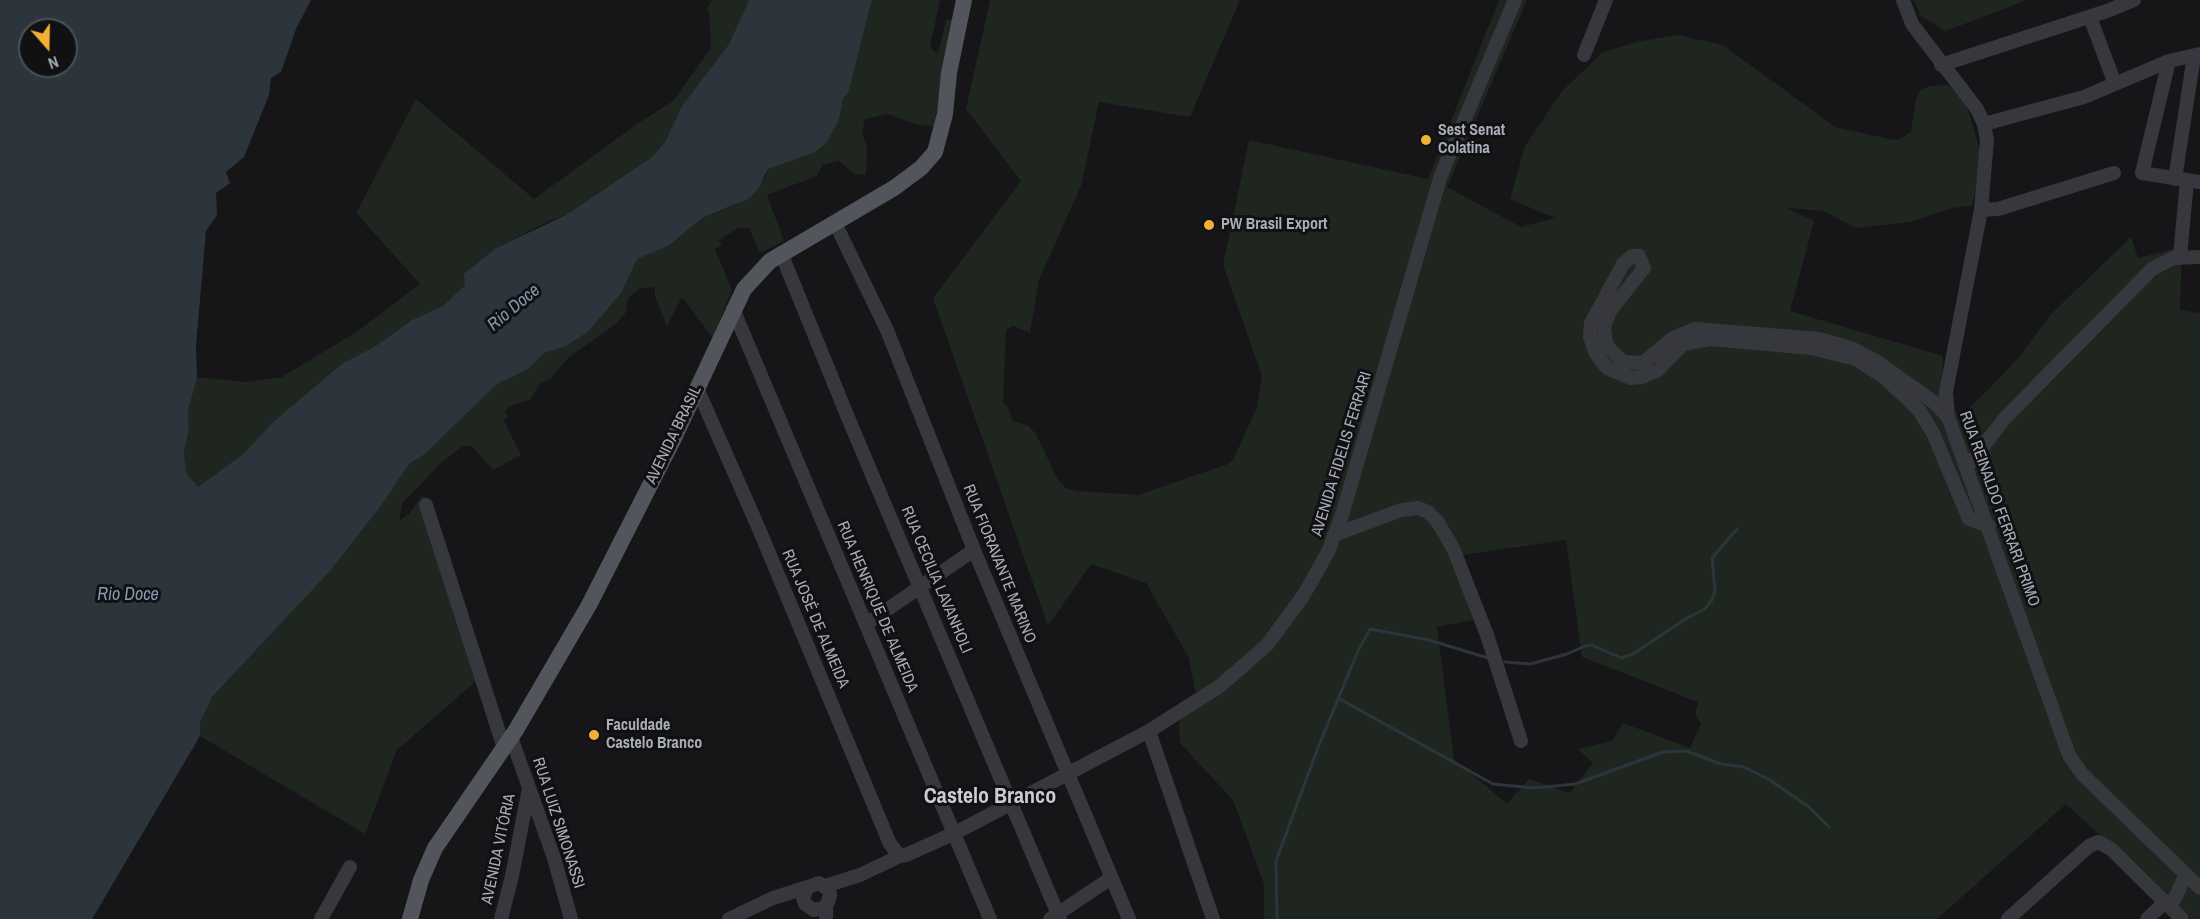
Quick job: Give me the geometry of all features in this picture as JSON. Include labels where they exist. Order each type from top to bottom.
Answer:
[{"type":"main road","name":"AVENIDA BRASIL","points":[[410,919],[421,880],[435,848],[507,743],[597,590],[697,388],[733,309],[754,275],[781,253],[910,177],[935,152],[945,114],[949,73],[964,0]]},
{"type":"street","name":"AVENIDA FIDELIS FERRARI","points":[[729,919],[773,898],[813,884],[825,886],[860,875],[955,833],[1149,731],[1220,686],[1267,645],[1303,596],[1328,552],[1442,175],[1515,0]]},
{"type":"street","points":[[1584,55],[1606,0]]},
{"type":"street","name":"RUA REINALDO FERRARI PRIMO","points":[[1903,0],[1912,24],[1941,65],[1977,109],[1984,124],[1987,140],[1981,210],[1946,392],[1948,418],[1989,526],[2069,755],[2082,774],[2200,888]]},
{"type":"street","points":[[1941,65],[2134,0]]},
{"type":"street","points":[[2090,16],[2115,84]]},
{"type":"street","points":[[1984,124],[2084,97],[2169,61],[2197,56],[2180,256]]},
{"type":"street","points":[[2169,61],[2142,173],[2187,181]]},
{"type":"street","points":[[1981,210],[1998,209],[2114,173]]},
{"type":"street","name":"RUA FIORAVANTE MARINO","points":[[835,223],[886,330],[974,550],[1129,919]]},
{"type":"street","name":"RUA CECILIA LAVANHOLI","points":[[781,253],[849,420],[1012,803],[1056,917]]},
{"type":"street","points":[[1928,424],[1948,418],[1935,404],[1876,361],[1851,348],[1819,339],[1695,329],[1672,338],[1643,363],[1623,362],[1611,352],[1603,337],[1610,311],[1644,268],[1643,260],[1632,256],[1623,264],[1605,292],[1591,323],[1590,338],[1596,354],[1607,368],[1630,378],[1642,377],[1658,370],[1677,348],[1695,341],[1741,341],[1825,350],[1856,359],[1885,378],[1911,400],[1928,424],[1969,519],[1989,526]]},
{"type":"street","points":[[1967,467],[2005,418],[2152,269],[2164,261],[2180,256],[2200,257]]},
{"type":"street","name":"RUA HENRIQUE DE ALMEIDA","points":[[733,309],[990,919]]},
{"type":"street","points":[[1651,357],[1651,365],[1658,370]]},
{"type":"street","name":"RUA JOSÉ DE ALMEIDA","points":[[697,388],[759,529],[890,844],[903,856]]},
{"type":"street","name":"RUA LUIZ SIMONASSI","points":[[426,505],[507,743],[529,786],[571,919]]},
{"type":"street","points":[[1334,535],[1401,510],[1418,507],[1428,512],[1437,521],[1454,548],[1487,635],[1521,741]]},
{"type":"street","points":[[866,624],[974,550]]},
{"type":"street","points":[[1149,731],[1213,919]]},
{"type":"street","name":"AVENIDA VITÓRIA","points":[[501,919],[512,876],[529,786]]},
{"type":"street","points":[[2008,919],[2089,846],[2098,842],[2111,849],[2182,919]]},
{"type":"street","points":[[321,919],[350,867]]},
{"type":"street","points":[[2147,919],[2174,900],[2186,874]]},
{"type":"street","points":[[1056,917],[1111,878]]},
{"type":"street","points":[[760,906],[820,910],[826,913],[830,896],[825,886]]},
{"type":"street","points":[[808,887],[804,892],[809,910]]},
{"type":"shaded area","points":[[712,0],[749,0],[729,44],[682,106],[665,142],[652,157],[566,215],[551,220],[496,248],[465,285],[443,306],[412,320],[374,347],[343,363],[274,421],[243,454],[198,487],[186,473],[184,451],[189,429],[188,411],[197,377],[246,382],[282,377],[358,331],[420,284],[356,213],[416,99],[534,199],[637,124],[673,101],[711,48],[709,11],[706,10]]},
{"type":"shaded area","points":[[872,0],[940,0],[930,47],[938,54],[946,20],[953,19],[934,127],[915,124],[888,114],[865,119],[862,133],[867,147],[866,175],[854,174],[839,161],[822,165],[817,176],[767,195],[784,241],[760,253],[749,228],[738,228],[718,241],[722,245],[715,249],[732,290],[713,338],[682,297],[667,326],[655,297],[655,287],[638,289],[628,299],[625,314],[616,324],[568,358],[551,378],[541,383],[530,400],[510,406],[505,411],[508,418],[503,419],[521,455],[493,470],[472,446],[463,446],[442,462],[402,504],[399,521],[409,514],[423,495],[475,682],[397,750],[365,834],[200,736],[200,723],[212,697],[331,570],[381,506],[409,464],[425,454],[497,384],[544,353],[589,331],[621,293],[636,259],[670,245],[702,218],[735,205],[765,178],[768,169],[827,142],[839,120],[843,99],[849,91]]},
{"type":"shaded area","points":[[990,0],[1240,0],[1190,117],[1099,102],[1081,186],[1039,280],[1030,333],[1013,326],[1006,330],[1003,403],[1007,406],[1013,421],[1029,426],[1036,434],[1058,480],[1066,488],[1077,491],[1138,495],[1228,464],[1233,460],[1257,407],[1262,376],[1223,265],[1249,140],[1428,179],[1499,0],[1527,0],[1447,187],[1521,227],[1555,218],[1510,199],[1525,146],[1561,92],[1602,53],[1636,42],[1678,35],[1723,45],[1835,127],[1894,140],[1902,138],[1911,131],[1916,98],[1921,90],[1931,86],[1948,85],[1966,103],[1980,151],[1978,180],[1972,206],[1955,207],[1910,222],[1856,228],[1823,211],[1787,208],[1814,221],[1790,311],[1943,356],[1942,388],[1950,412],[1964,413],[2019,357],[2052,313],[2131,237],[2138,258],[2182,247],[2180,310],[2200,313],[2200,919],[2191,919],[2066,804],[1937,919],[1264,919],[1264,884],[1233,800],[1180,743],[1179,723],[1196,695],[1189,658],[1146,583],[1091,564],[1048,626],[933,298],[1021,181],[966,109]],"holes":[[[1566,540],[1582,657],[1698,702],[1695,715],[1701,724],[1690,748],[1623,723],[1612,741],[1578,749],[1593,763],[1570,793],[1529,779],[1507,804],[1454,759],[1437,627],[1484,618],[1455,556]]]},
{"type":"shaded area","points":[[1914,0],[2027,0],[1946,31],[1921,16]]},
{"type":"water","name":"Rio Doce","points":[[0,0],[311,0],[296,29],[281,72],[271,78],[269,95],[244,157],[226,172],[230,183],[216,193],[217,215],[206,231],[196,345],[197,378],[188,411],[189,429],[184,451],[186,473],[198,487],[243,454],[274,421],[343,363],[374,347],[412,320],[443,306],[465,285],[464,274],[496,248],[566,215],[652,157],[665,142],[682,106],[729,44],[749,0],[872,0],[849,91],[843,99],[839,120],[827,142],[815,152],[768,169],[758,189],[750,198],[702,218],[670,245],[637,259],[621,293],[589,331],[566,346],[544,353],[528,369],[497,384],[425,454],[409,464],[381,506],[331,570],[212,697],[200,723],[200,736],[92,919],[0,919]]},
{"type":"waterway","points":[[1505,662],[1530,664],[1592,645],[1621,658],[1633,654],[1687,618],[1705,609],[1715,591],[1712,558],[1737,529]]},
{"type":"waterway","points":[[1277,919],[1276,861],[1319,745],[1358,651],[1370,629],[1429,640],[1488,658]]},
{"type":"waterway","points":[[1338,698],[1493,784],[1534,788],[1575,784],[1663,752],[1686,751],[1721,764],[1744,767],[1770,780],[1809,807],[1829,827]]},
{"type":"place","name":"Sest Senat Colatina","points":[[1426,140]]},
{"type":"place","name":"PW Brasil Export","points":[[1209,225]]},
{"type":"place","name":"Faculdade Castelo Branco","points":[[594,735]]},
{"type":"district","name":"Castelo Branco","points":[[990,797]]}]
